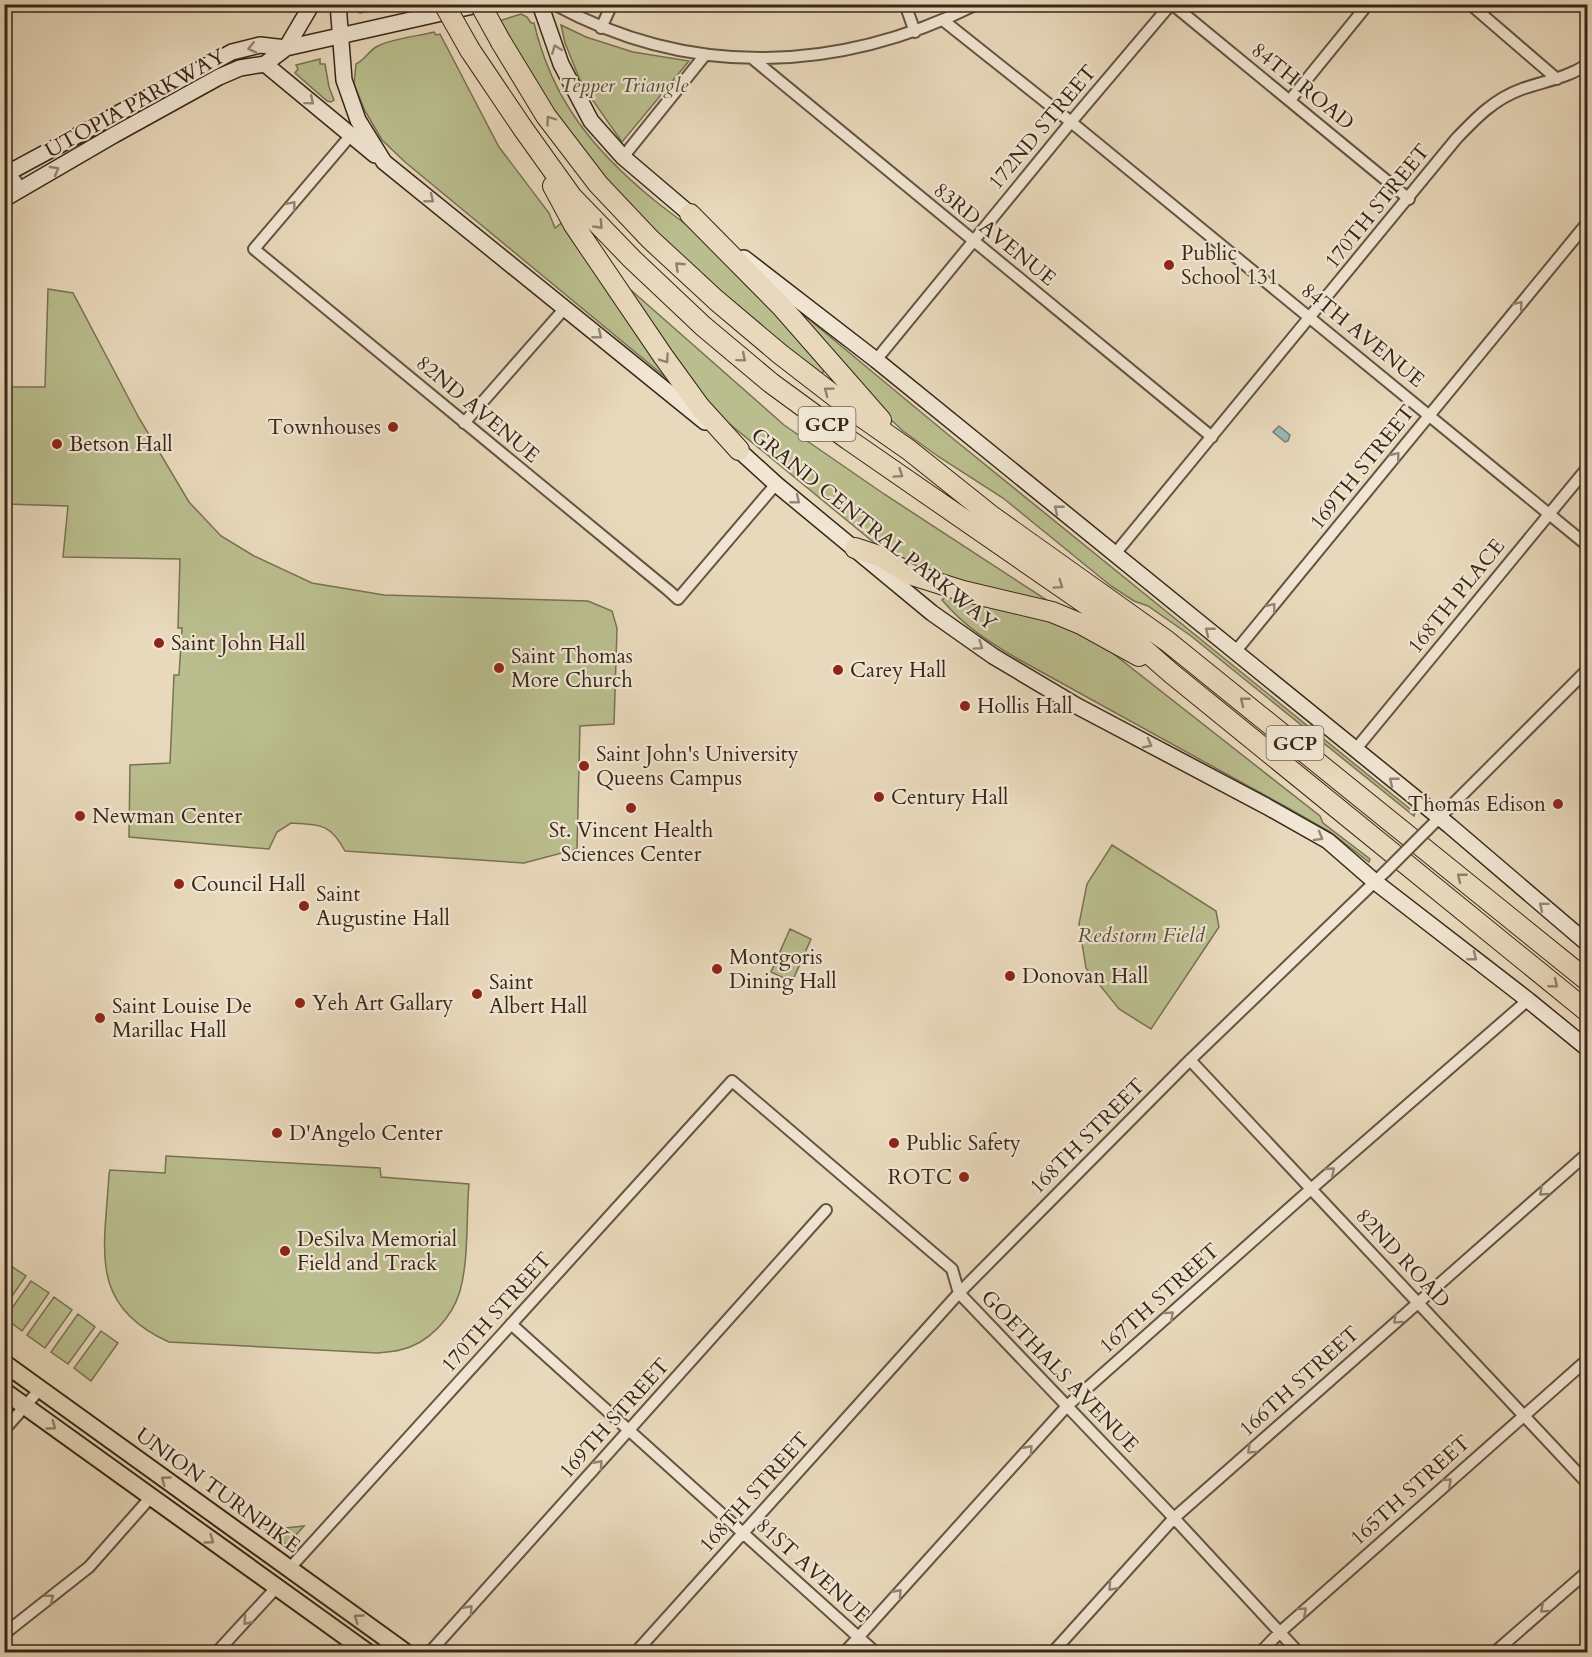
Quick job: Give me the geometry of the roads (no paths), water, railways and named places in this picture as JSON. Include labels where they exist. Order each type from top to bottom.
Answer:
[{"type":"highway","name":"GCP","points":[[444,4],[470,50],[572,197],[703,326],[771,383],[849,440],[1114,624],[1587,1012]]},
{"type":"highway","name":"GCP","points":[[481,4],[501,42],[553,124],[598,184],[650,239],[716,300],[780,354],[909,450],[993,517],[1167,641],[1587,981]]},
{"type":"highway","points":[[524,130],[574,225],[700,407],[739,450]]},
{"type":"highway","points":[[690,214],[781,306],[868,407],[909,450]]},
{"type":"highway","points":[[855,548],[882,557],[909,574],[963,591],[1052,612],[1081,624],[1171,673]]},
{"type":"main road","points":[[286,48],[312,4]]},
{"type":"main road","name":"GRAND CENTRAL PARKWAY","points":[[338,4],[344,80],[358,120],[384,162],[739,450],[776,484],[932,612],[993,656],[1077,706],[1328,841],[1380,877],[1587,1049]]},
{"type":"main road","points":[[286,48],[481,4]]},
{"type":"main road","points":[[540,4],[561,64],[591,120],[623,157],[690,214],[876,360],[1355,750],[1433,824],[1587,944]]},
{"type":"main road","name":"UTOPIA PARKWAY","points":[[7,169],[219,58],[260,45],[286,48]]},
{"type":"main road","name":"UTOPIA PARKWAY","points":[[4,199],[219,77],[240,68],[265,64],[286,48]]},
{"type":"main road","points":[[265,64],[384,162]]},
{"type":"main road","name":"UNION TURNPIKE","points":[[4,1363],[405,1653]]},
{"type":"main road","points":[[4,1391],[367,1653]]},
{"type":"street","points":[[554,4],[601,28],[651,44],[705,55],[753,60],[796,57],[877,44],[915,33],[977,4]]},
{"type":"street","points":[[601,28],[612,4]]},
{"type":"street","points":[[905,4],[915,33]]},
{"type":"street","name":"84TH ROAD","points":[[1171,4],[1408,199]]},
{"type":"street","name":"172ND STREET","points":[[876,360],[1171,4]]},
{"type":"street","points":[[1290,100],[1368,4]]},
{"type":"street","points":[[1470,4],[1557,79]]},
{"type":"street","name":"84TH AVENUE","points":[[944,21],[1071,122],[1587,546]]},
{"type":"street","points":[[623,157],[705,55]]},
{"type":"street","name":"83RD AVENUE","points":[[753,60],[1212,437]]},
{"type":"street","name":"170TH STREET","points":[[1114,555],[1456,139],[1481,112],[1521,89],[1557,79],[1587,64]]},
{"type":"street","name":"82ND AVENUE","points":[[351,135],[254,249],[678,599],[776,484]]},
{"type":"street","points":[[7,169],[21,189]]},
{"type":"street","name":"169TH STREET","points":[[1235,652],[1587,222]]},
{"type":"street","points":[[464,423],[565,308]]},
{"type":"street","name":"168TH PLACE","points":[[1355,750],[1587,467]]},
{"type":"street","name":"168TH STREET","points":[[636,1653],[958,1293],[1190,1060],[1380,877],[1587,669]]},
{"type":"street","name":"167TH STREET","points":[[844,1653],[1067,1406],[1528,1000]]},
{"type":"street","name":"82ND ROAD","points":[[1190,1060],[1587,1484]]},
{"type":"street","name":"170TH STREET","points":[[289,1569],[732,1081]]},
{"type":"street","name":"GOETHALS AVENUE","points":[[732,1081],[952,1269],[958,1293],[1174,1518],[1298,1653]]},
{"type":"street","name":"166TH STREET","points":[[1053,1653],[1174,1518],[1587,1154]]},
{"type":"street","name":"169TH STREET","points":[[430,1653],[826,1210]]},
{"type":"street","name":"81ST AVENUE","points":[[511,1324],[875,1653]]},
{"type":"street","name":"165TH STREET","points":[[1261,1653],[1279,1633],[1587,1359]]},
{"type":"street","points":[[4,1430],[41,1388]]},
{"type":"street","points":[[4,1634],[89,1567],[150,1498]]},
{"type":"street","points":[[1495,1653],[1587,1571]]},
{"type":"street","points":[[217,1653],[276,1588]]},
{"type":"water","points":[[1279,426],[1290,435],[1288,441],[1285,442],[1273,432]]},
{"type":"place","name":"Public School 131","points":[[1169,265]]},
{"type":"place","name":"Townhouses","points":[[393,427]]},
{"type":"place","name":"Betson Hall","points":[[57,444]]},
{"type":"place","name":"Saint John Hall","points":[[159,643]]},
{"type":"place","name":"Saint Thomas More Church","points":[[499,668]]},
{"type":"place","name":"Carey Hall","points":[[838,670]]},
{"type":"place","name":"Hollis Hall","points":[[965,706]]},
{"type":"place","name":"Saint John's University Queens Campus","points":[[584,766]]},
{"type":"place","name":"Century Hall","points":[[879,797]]},
{"type":"place","name":"Thomas Edison","points":[[1558,804]]},
{"type":"place","name":"St. Vincent Health Sciences Center","points":[[631,808]]},
{"type":"place","name":"Newman Center","points":[[80,816]]},
{"type":"place","name":"Council Hall","points":[[179,884]]},
{"type":"place","name":"Saint Augustine Hall","points":[[304,906]]},
{"type":"place","name":"Montgoris Dining Hall","points":[[717,969]]},
{"type":"place","name":"Donovan Hall","points":[[1010,976]]},
{"type":"place","name":"Saint Albert Hall","points":[[477,994]]},
{"type":"place","name":"Yeh Art Gallary","points":[[300,1003]]},
{"type":"place","name":"Saint Louise De Marillac Hall","points":[[100,1018]]},
{"type":"place","name":"D'Angelo Center","points":[[277,1133]]},
{"type":"place","name":"Public Safety","points":[[894,1143]]},
{"type":"place","name":"ROTC","points":[[964,1177]]},
{"type":"place","name":"DeSilva Memorial Field and Track","points":[[285,1251]]},
{"type":"park label","name":"Tepper Triangle","points":[[624,85]]},
{"type":"park label","name":"Redstorm Field","points":[[1141,935]]}]
